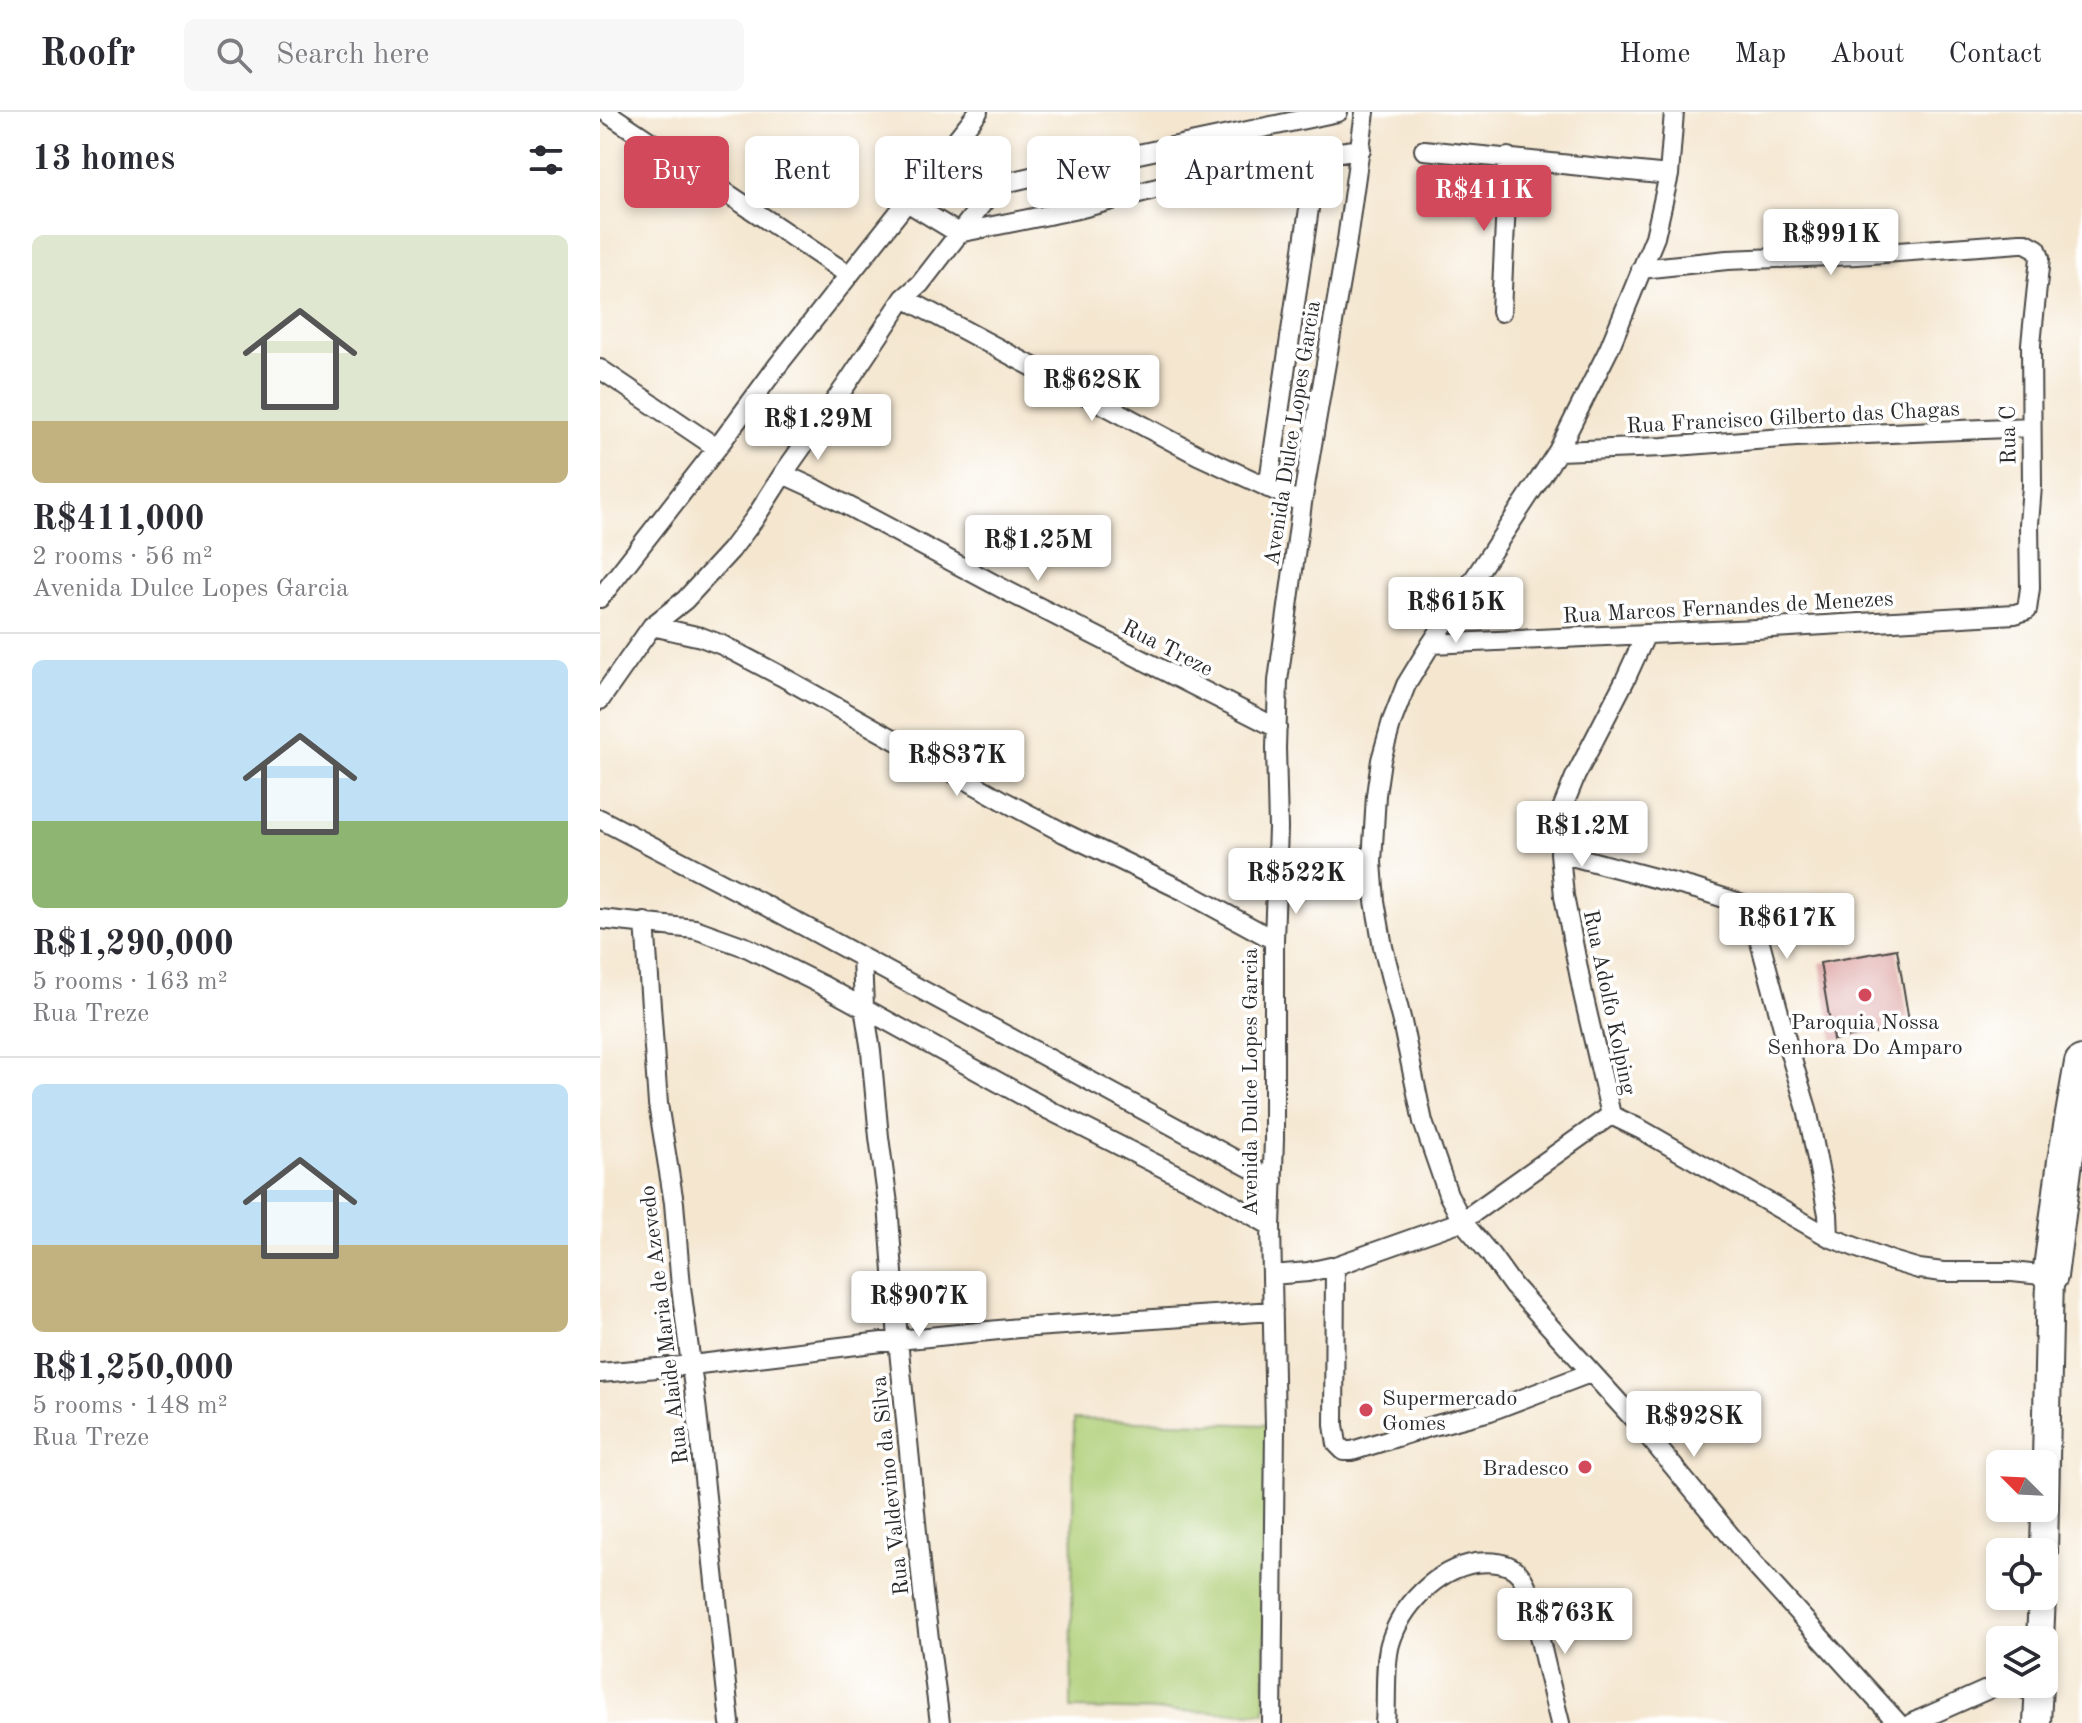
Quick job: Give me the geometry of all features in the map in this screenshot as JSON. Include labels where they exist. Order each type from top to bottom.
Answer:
[{"type":"highway","points":[[2050,1276],[2082,1063]]},
{"type":"street","points":[[606,112],[849,275]]},
{"type":"street","points":[[958,136],[977,112]]},
{"type":"street","points":[[600,700],[652,626],[685,600],[731,550],[904,298],[920,284],[992,191],[1009,182],[1338,112]]},
{"type":"street","name":"Avenida Dulce Lopes Garcia","points":[[1272,1723],[1275,1500],[1271,1226],[1278,681],[1302,503],[1346,247],[1365,112]]},
{"type":"street","points":[[1674,112],[1669,175],[1655,237],[1609,349],[1558,451],[1406,685],[1381,760],[1372,862],[1375,901],[1423,1122],[1448,1194],[1462,1221],[1513,1286],[1640,1426],[1753,1563],[1898,1723]]},
{"type":"street","points":[[1343,151],[1361,149]]},
{"type":"street","points":[[1424,150],[1669,175]]},
{"type":"street","points":[[1501,312],[1508,157]]},
{"type":"street","points":[[917,208],[958,233],[1078,209],[1156,188]]},
{"type":"street","points":[[600,598],[902,208]]},
{"type":"street","points":[[1268,488],[1309,208]]},
{"type":"street","name":"Rua C","points":[[1641,269],[1727,260],[1857,255],[2020,243],[2037,249],[2040,258],[2031,344],[2030,588],[2027,610]]},
{"type":"street","points":[[904,298],[1185,448],[1302,503]]},
{"type":"street","points":[[600,369],[717,448]]},
{"type":"street","name":"Rua Francisco Gilberto das Chagas","points":[[1558,451],[2031,427]]},
{"type":"street","name":"Rua Treze","points":[[783,474],[1277,728]]},
{"type":"street","name":"Rua Marcos Fernandes de Menezes","points":[[1431,644],[1772,629],[2009,614],[2027,610]]},
{"type":"street","points":[[652,626],[722,645],[1004,801],[1274,940]]},
{"type":"street","name":"Rua Adolfo Kolping","points":[[1646,634],[1562,809],[1560,853],[1564,896],[1611,1115],[1829,1237],[1919,1269],[2050,1276]]},
{"type":"street","points":[[600,819],[1273,1180]]},
{"type":"street","points":[[1560,853],[1696,889],[1743,904],[1752,912],[1807,1109],[1828,1214],[1829,1237]]},
{"type":"street","points":[[600,919],[695,929],[748,948],[1271,1226]]},
{"type":"street","name":"Rua Alaide Maria de Azevedo","points":[[645,922],[658,1104],[674,1203],[730,1723]]},
{"type":"street","name":"Rua Valdevino da Silva","points":[[862,958],[864,1007],[888,1204],[923,1593],[940,1723]]},
{"type":"street","points":[[1272,1275],[1335,1266],[1462,1221],[1611,1115]]},
{"type":"street","points":[[1335,1266],[1334,1425],[1337,1444],[1344,1451],[1490,1411],[1590,1373]]},
{"type":"street","points":[[2044,1538],[2050,1276]]},
{"type":"street","points":[[600,1373],[898,1340],[1118,1320],[1273,1311]]},
{"type":"street","points":[[1385,1723],[1389,1646],[1400,1620],[1435,1580],[1461,1567],[1485,1562],[1504,1564],[1521,1576],[1530,1598],[1560,1723]]},
{"type":"street","points":[[1912,1723],[1986,1690]]},
{"type":"green space","points":[[1074,1419],[1268,1425],[1265,1713],[1071,1709]]},
{"type":"building","name":"Paroquia Nossa Senhora Do Amparo","points":[[1897,949],[1910,1027],[1833,1040],[1820,963]]},
{"type":"place","name":"Paroquia Nossa Senhora Do Amparo","points":[[1865,995]]},
{"type":"place","name":"Supermercado Gomes","points":[[1366,1410]]},
{"type":"place","name":"Bradesco","points":[[1585,1467]]}]
